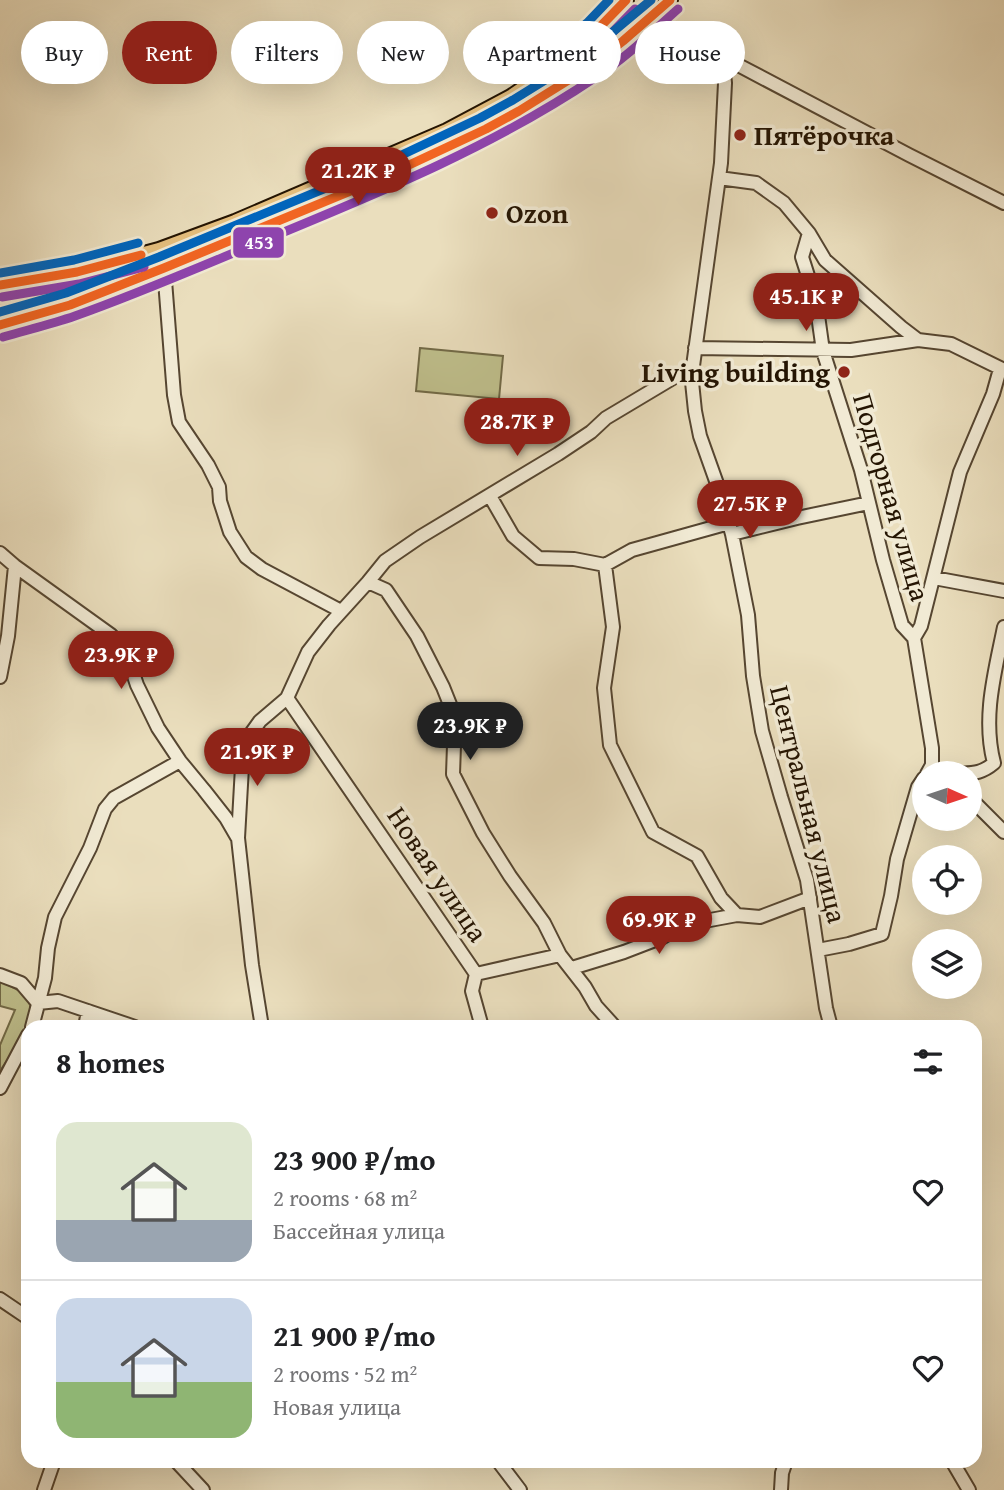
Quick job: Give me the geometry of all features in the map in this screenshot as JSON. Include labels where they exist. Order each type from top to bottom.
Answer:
[{"type":"main road","points":[[0,285],[77,272],[159,250],[235,222],[447,131],[511,97],[543,75],[595,32],[626,0]]},
{"type":"main road","points":[[0,325],[70,305],[164,268],[377,180],[486,129],[591,66],[670,0]]},
{"type":"street","points":[[650,19],[654,21]]},
{"type":"street","points":[[745,68],[1004,203]]},
{"type":"street","name":"Центральная улица","points":[[725,84],[719,178],[695,348],[693,396],[700,436],[722,495],[730,528],[748,615],[753,676],[762,731],[780,797],[800,853],[810,898],[829,1020]]},
{"type":"street","points":[[719,178],[756,183],[784,203],[809,233],[825,260],[918,340]]},
{"type":"street","name":"Подгорная улица","points":[[809,233],[802,257],[817,301],[823,351],[846,418],[902,625],[914,638],[933,761]]},
{"type":"street","points":[[164,268],[173,384],[179,422],[219,487],[220,501],[230,532],[246,556],[262,569],[341,611]]},
{"type":"street","points":[[695,348],[851,350],[918,340],[951,344],[1002,369],[960,472],[921,626],[914,638]]},
{"type":"street","points":[[261,1020],[238,838],[242,767],[250,735],[260,721],[287,698],[308,652],[385,561],[591,432],[606,418],[693,366]]},
{"type":"street","points":[[490,496],[513,536],[539,558],[574,559],[605,565],[632,550],[730,528],[869,503]]},
{"type":"street","points":[[0,553],[111,635],[130,664],[158,728],[238,838]]},
{"type":"street","points":[[605,565],[613,627],[604,688],[610,745],[653,832],[697,856],[721,898],[737,915]]},
{"type":"street","points":[[0,677],[8,636],[15,566]]},
{"type":"street","points":[[934,578],[1004,591]]},
{"type":"street","points":[[368,582],[386,590],[417,636],[443,687],[455,717],[453,774],[483,833],[544,923],[560,956],[572,968],[596,1006],[609,1020]]},
{"type":"street","points":[[982,772],[999,763],[990,749],[990,698],[1004,627]]},
{"type":"street","name":"Новая улица","points":[[287,698],[476,974]]},
{"type":"street","points":[[34,1020],[45,978],[55,917],[90,848],[104,809],[114,798],[180,761]]},
{"type":"street","name":"Подгорная улица","points":[[818,950],[882,934],[897,859],[912,808]]},
{"type":"street","points":[[982,810],[1004,832]]},
{"type":"street","points":[[572,968],[663,937],[683,925],[737,915],[760,917],[810,898]]},
{"type":"street","points":[[480,1020],[472,992],[476,974],[560,956]]},
{"type":"street","points":[[0,975],[21,984],[38,1003]]},
{"type":"street","points":[[38,1003],[58,1000],[114,1020]]},
{"type":"street","points":[[86,1020],[88,1011]]},
{"type":"street","points":[[0,1088],[21,1048]]},
{"type":"street","points":[[0,1299],[21,1313]]},
{"type":"street","points":[[44,1490],[52,1468]]},
{"type":"street","points":[[183,1468],[203,1490]]},
{"type":"street","points":[[503,1468],[520,1490]]},
{"type":"street","points":[[781,1490],[784,1468]]},
{"type":"street","points":[[956,1468],[969,1490]]},
{"type":"green space","points":[[420,348],[503,356],[499,399],[416,391]]},
{"type":"green space","points":[[0,981],[16,989],[28,1000],[30,1017],[29,1020],[21,1020],[21,1039],[0,1071],[0,1045],[15,1010],[0,1006]]},
{"type":"transit line","points":[[589,21],[609,0]]},
{"type":"transit line","points":[[606,21],[626,0]]},
{"type":"transit line","points":[[0,312],[66,293],[159,257],[372,169],[480,118],[584,56],[651,0]]},
{"type":"transit line","points":[[0,325],[70,305],[164,268],[377,180],[486,129],[591,66],[670,0]]},
{"type":"transit line","name":"453","points":[[621,23],[635,9]]},
{"type":"transit line","name":"453","points":[[3,337],[66,319],[124,298],[352,204],[436,166],[518,125],[607,70],[678,9]]},
{"type":"transit line","points":[[0,273],[74,260],[138,243]]},
{"type":"transit line","points":[[0,285],[77,272],[141,255]]},
{"type":"transit line","name":"453","points":[[2,297],[79,284],[144,267]]},
{"type":"place","name":"Пятёрочка","points":[[740,135]]},
{"type":"place","name":"Ozon","points":[[492,213]]},
{"type":"place","name":"Living building","points":[[844,372]]}]
